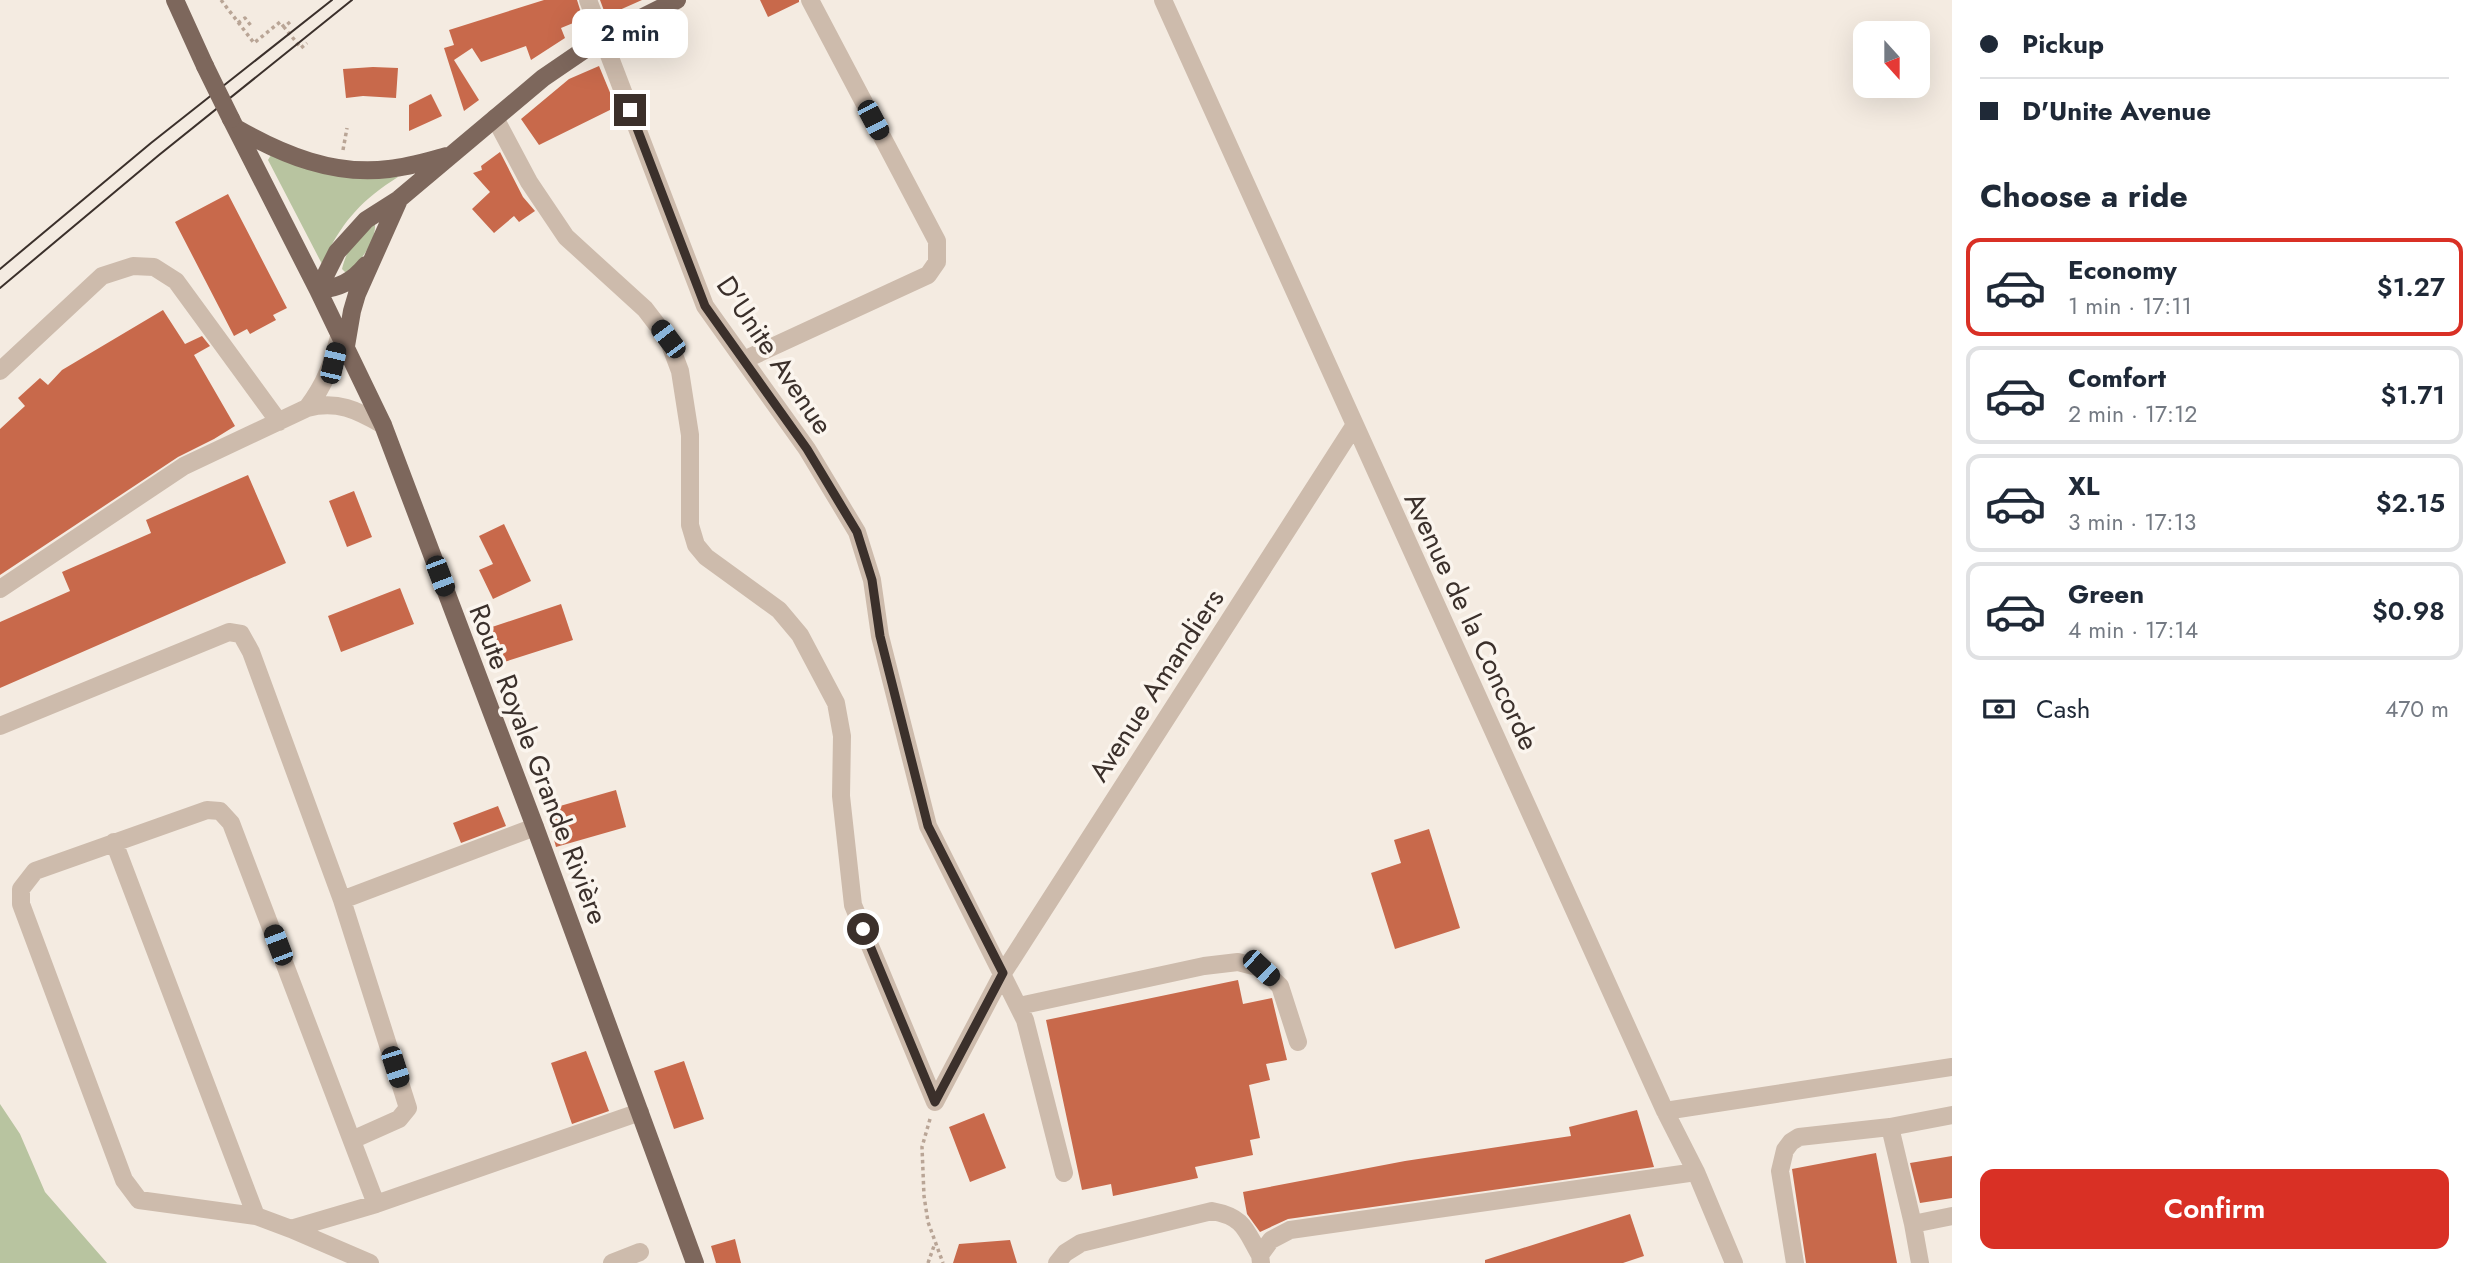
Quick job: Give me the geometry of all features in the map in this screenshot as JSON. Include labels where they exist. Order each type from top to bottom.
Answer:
[{"type":"main road","name":"Route Royale Grande Rivière","points":[[175,0],[383,425],[535,827],[695,1263]]},
{"type":"main road","points":[[318,290],[331,263],[366,220],[399,199],[543,78],[603,37],[677,0]]},
{"type":"main road","points":[[234,124],[279,152],[340,169],[388,169],[452,155]]},
{"type":"main road","points":[[343,340],[371,260],[399,199]]},
{"type":"main road","points":[[318,290],[351,281],[371,260]]},
{"type":"street","name":"D'Unite Avenue","points":[[588,0],[705,306],[807,449],[857,532],[872,580],[880,636],[928,826],[1019,1006],[1064,1173]]},
{"type":"street","points":[[744,360],[928,275],[937,262],[937,241],[810,0]]},
{"type":"street","name":"Avenue de la Concorde","points":[[1163,0],[1665,1111],[1696,1172],[1734,1263]]},
{"type":"street","points":[[495,118],[529,182],[566,237],[645,309],[668,339],[680,371],[690,435],[690,525],[696,545],[706,557],[779,610],[800,635],[836,704],[842,736],[841,796],[853,905],[935,1102]]},
{"type":"street","points":[[0,371],[102,276],[133,266],[154,267],[176,281],[279,422]]},
{"type":"street","points":[[307,408],[328,376],[343,340]]},
{"type":"street","points":[[0,589],[184,466],[307,408],[328,404],[345,406],[383,425]]},
{"type":"street","name":"Avenue Amandiers","points":[[935,1102],[1003,973],[1354,426]]},
{"type":"street","points":[[0,726],[229,632],[241,634],[251,652],[342,901],[408,1108],[399,1119],[352,1140]]},
{"type":"street","points":[[370,1263],[256,1216],[139,1200],[124,1180],[20,897],[21,890],[35,871],[207,810],[220,811],[231,823],[376,1204]]},
{"type":"street","points":[[342,901],[535,827]]},
{"type":"street","points":[[114,842],[256,1216]]},
{"type":"street","points":[[1019,1006],[1238,962],[1261,968],[1280,986],[1298,1042]]},
{"type":"street","points":[[1665,1111],[1952,1067]]},
{"type":"street","points":[[291,1229],[376,1204],[640,1112]]},
{"type":"street","points":[[1795,1263],[1780,1171],[1785,1150],[1791,1142],[1799,1137],[1890,1127],[1952,1115]]},
{"type":"street","points":[[1890,1127],[1920,1263]]},
{"type":"street","points":[[1261,1259],[1271,1240],[1290,1230],[1696,1172]]},
{"type":"street","points":[[1057,1263],[1065,1253],[1081,1244],[1212,1211],[1228,1214],[1241,1222],[1261,1259]]},
{"type":"street","points":[[1913,1224],[1952,1216]]},
{"type":"street","points":[[612,1263],[640,1252]]},
{"type":"path","points":[[221,0],[254,43],[280,22],[301,48],[307,43]]},
{"type":"path","points":[[238,23],[245,18],[252,27]]},
{"type":"path","points":[[284,27],[290,22]]},
{"type":"path","points":[[256,32],[260,37]]},
{"type":"path","points":[[342,156],[347,128]]},
{"type":"path","points":[[935,1102],[922,1147],[928,1222],[943,1263]]},
{"type":"path","points":[[928,1263],[935,1243]]},
{"type":"green space","points":[[271,155],[398,177],[353,214],[322,264],[268,160]]},
{"type":"green space","points":[[375,224],[373,238],[366,252],[346,273],[342,269],[350,248]]},
{"type":"green space","points":[[0,1104],[20,1134],[45,1192],[107,1263],[0,1263]]},
{"type":"building","points":[[544,0],[577,0],[583,19],[561,28],[565,38],[531,60],[526,46],[481,62],[472,48],[454,60],[479,100],[464,111],[444,48],[454,45],[449,30]]},
{"type":"building","points":[[600,0],[642,0],[606,16]]},
{"type":"building","points":[[760,0],[799,0],[799,2],[768,17]]},
{"type":"building","points":[[599,66],[616,107],[539,145],[521,119],[569,79]]},
{"type":"building","points":[[398,68],[396,98],[346,98],[343,69]]},
{"type":"building","points":[[431,94],[442,116],[409,131],[409,105]]},
{"type":"building","points":[[500,152],[523,197],[535,211],[519,222],[514,216],[494,233],[472,209],[490,192],[473,173],[482,170],[481,166]]},
{"type":"building","points":[[228,194],[287,308],[273,315],[276,320],[250,334],[247,329],[234,336],[175,222]]},
{"type":"building","points":[[163,310],[185,344],[202,336],[210,346],[194,355],[235,426],[178,457],[0,575],[0,429],[25,406],[18,398],[40,378],[48,385],[62,370]]},
{"type":"building","points":[[248,475],[286,563],[0,688],[0,622],[70,591],[62,572],[151,533],[146,520]]},
{"type":"building","points":[[354,491],[372,537],[347,547],[329,501]]},
{"type":"building","points":[[504,524],[531,581],[493,599],[479,570],[493,564],[479,536]]},
{"type":"building","points":[[400,588],[414,624],[341,652],[328,616]]},
{"type":"building","points":[[561,604],[573,640],[498,664],[486,629]]},
{"type":"building","points":[[616,790],[626,827],[556,847],[546,810]]},
{"type":"building","points":[[498,806],[506,826],[461,843],[453,823]]},
{"type":"building","points":[[1429,829],[1460,928],[1395,949],[1371,873],[1401,863],[1394,840]]},
{"type":"building","points":[[1238,980],[1243,1004],[1272,998],[1287,1060],[1266,1064],[1270,1080],[1249,1085],[1260,1138],[1250,1140],[1253,1155],[1195,1167],[1198,1178],[1113,1196],[1111,1184],[1082,1190],[1046,1020]]},
{"type":"building","points":[[586,1051],[609,1111],[572,1124],[551,1063]]},
{"type":"building","points":[[684,1061],[704,1119],[674,1129],[654,1071]]},
{"type":"building","points":[[1637,1110],[1654,1167],[1288,1219],[1260,1232],[1247,1214],[1243,1192],[1405,1161],[1571,1136],[1569,1127]]},
{"type":"building","points":[[984,1113],[1006,1168],[970,1182],[949,1127]]},
{"type":"building","points":[[1876,1153],[1897,1263],[1806,1263],[1792,1169]]},
{"type":"building","points":[[1952,1156],[1952,1198],[1920,1203],[1910,1163]]},
{"type":"building","points":[[1630,1214],[1644,1256],[1623,1263],[1485,1263],[1485,1260]]},
{"type":"building","points":[[735,1239],[741,1263],[716,1263],[711,1246]]},
{"type":"building","points":[[1010,1240],[1017,1263],[953,1263],[959,1244]]},
{"type":"tram line","points":[[0,269],[151,143],[332,0]]},
{"type":"tram line","points":[[0,288],[159,155],[352,0]]},
{"type":"route","points":[[630,110],[705,306],[807,449],[857,532],[872,580],[880,636],[928,826],[1003,973],[935,1102],[863,929]]}]
